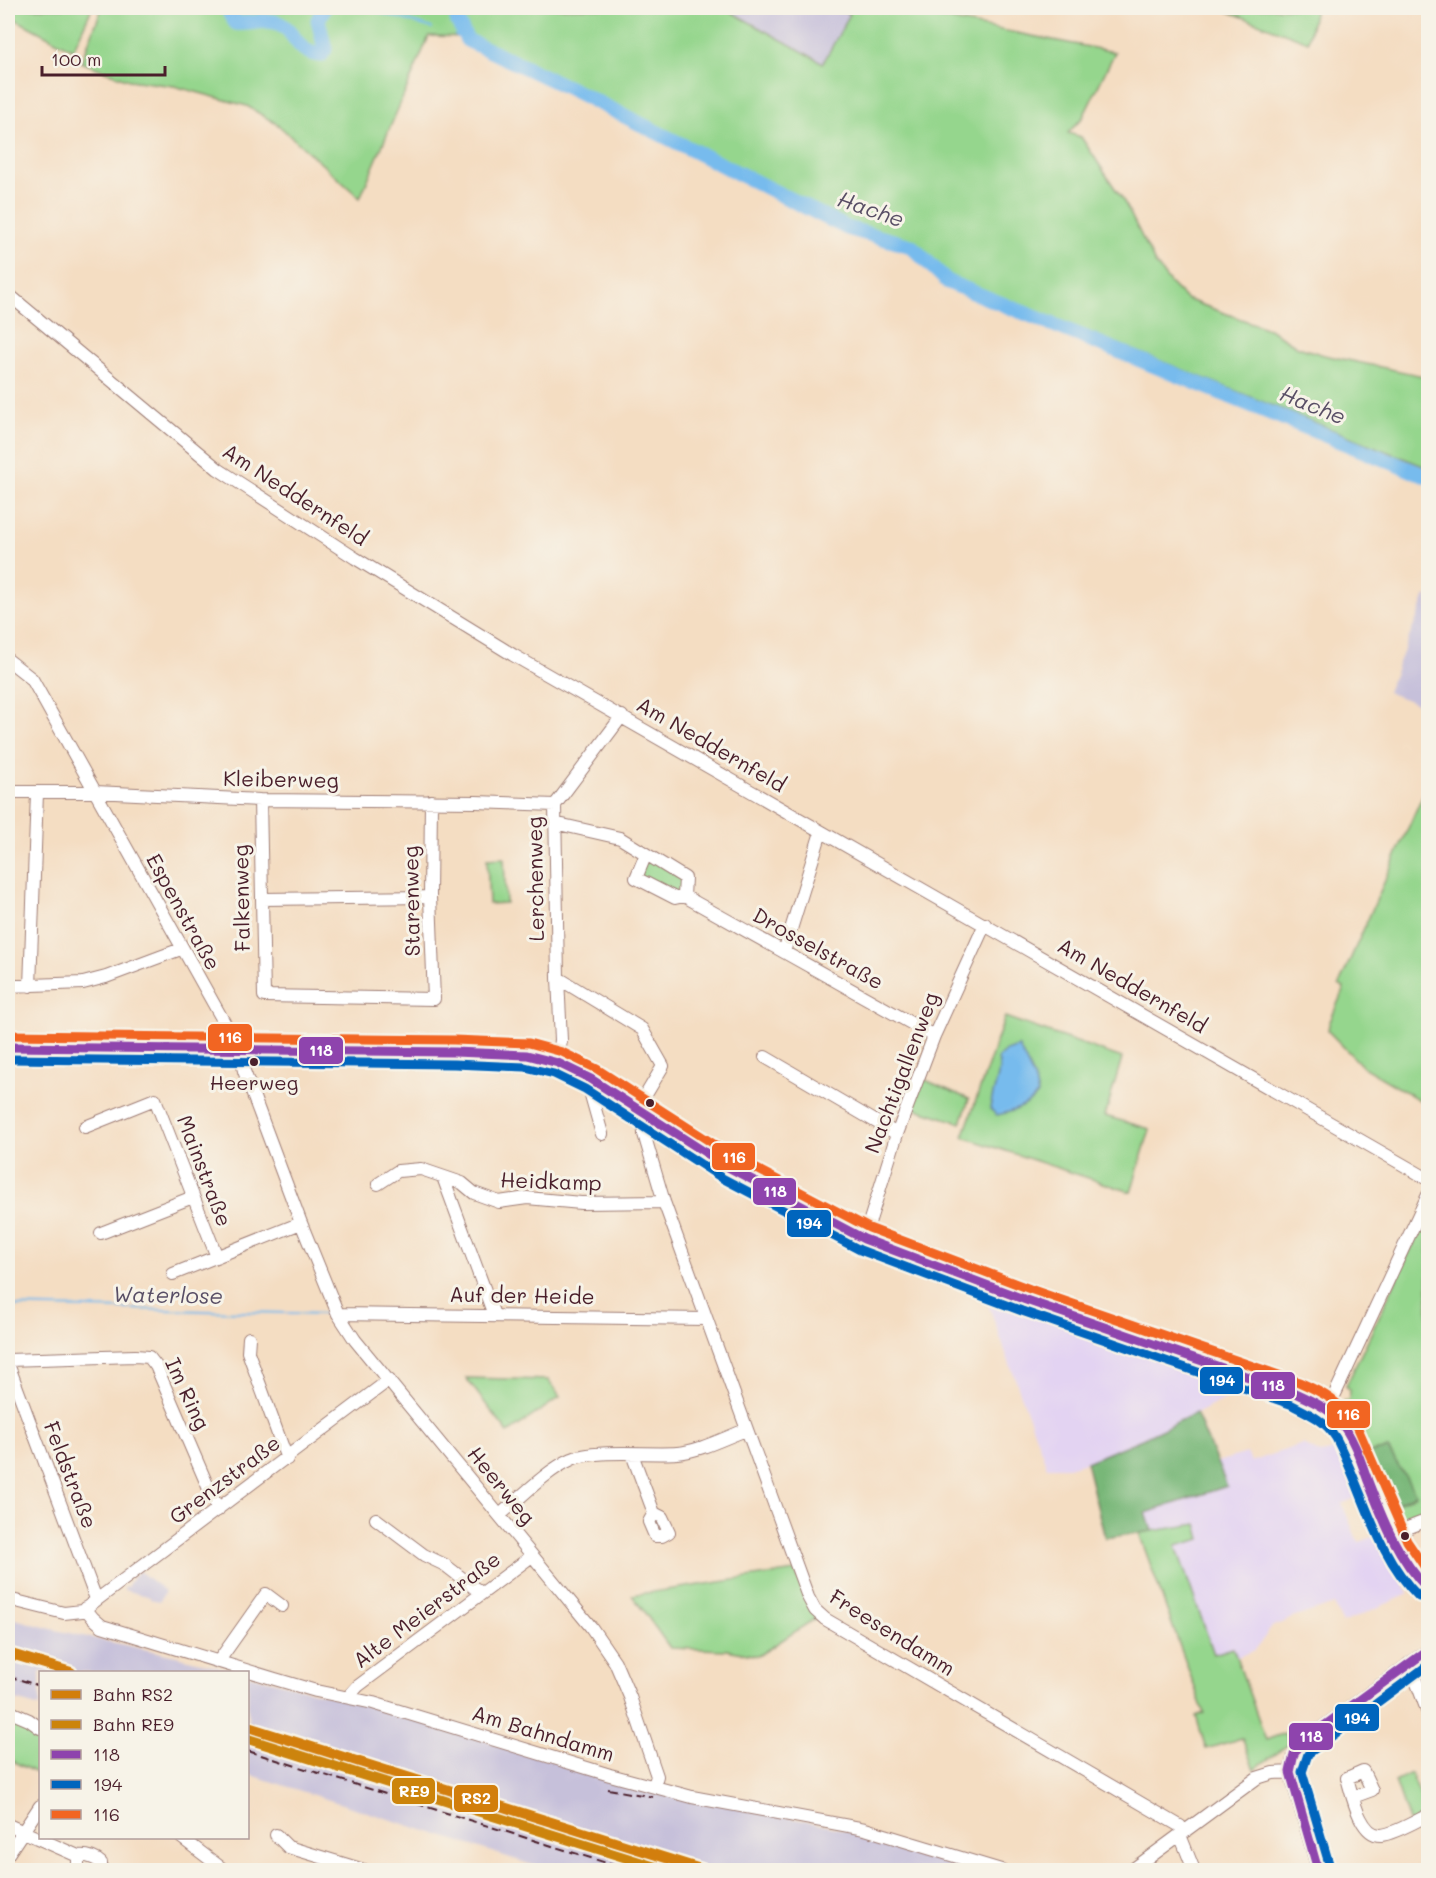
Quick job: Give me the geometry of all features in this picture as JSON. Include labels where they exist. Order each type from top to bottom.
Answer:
[{"type":"street","name":"Am Neddernfeld","points":[[8,294],[233,480],[354,558],[503,649],[1428,1179]]},
{"type":"street","name":"Espenstraße","points":[[8,660],[32,679],[239,1049]]},
{"type":"street","name":"Lerchenweg","points":[[558,1063],[561,1040],[555,805],[622,716]]},
{"type":"street","name":"Kleiberweg","points":[[8,792],[95,792],[260,800],[431,801],[555,805]]},
{"type":"street","points":[[30,986],[38,793]]},
{"type":"street","name":"Falkenweg","points":[[260,800],[264,996]]},
{"type":"street","name":"Starenweg","points":[[264,996],[434,999],[430,897],[431,801]]},
{"type":"street","points":[[554,823],[620,838],[685,878],[684,896]]},
{"type":"street","points":[[784,952],[821,832]]},
{"type":"street","name":"Drosselstraße","points":[[646,854],[636,878],[675,898],[684,896],[934,1036]]},
{"type":"street","points":[[262,899],[430,897]]},
{"type":"street","name":"Nachtigallenweg","points":[[864,1239],[897,1134],[934,1036],[985,924]]},
{"type":"street","points":[[8,986],[83,983],[106,977],[181,949]]},
{"type":"street","points":[[558,978],[642,1029],[663,1066],[640,1110]]},
{"type":"street","points":[[8,1047],[454,1052],[527,1055],[558,1063],[591,1079],[728,1167],[864,1239],[921,1263],[1295,1393],[1324,1408],[1340,1422],[1354,1446],[1392,1534],[1416,1578],[1428,1588]]},
{"type":"street","name":"Heerweg","points":[[239,1049],[244,1071],[338,1314],[355,1340],[591,1627],[615,1662],[646,1740],[657,1776],[654,1786]]},
{"type":"street","points":[[765,1057],[897,1134]]},
{"type":"street","points":[[591,1079],[589,1088],[602,1134]]},
{"type":"street","name":"Mainstraße","points":[[85,1127],[155,1099],[217,1257]]},
{"type":"street","name":"Freesendamm","points":[[640,1110],[644,1134],[664,1202],[808,1598],[815,1610],[825,1619],[1180,1826],[1182,1833]]},
{"type":"street","name":"Heidkamp","points":[[378,1184],[398,1171],[421,1169],[462,1183],[474,1193],[499,1202],[527,1198],[582,1203],[664,1202]]},
{"type":"street","points":[[443,1177],[494,1315]]},
{"type":"street","points":[[1324,1408],[1335,1394],[1428,1195]]},
{"type":"street","points":[[101,1233],[193,1197]]},
{"type":"street","points":[[173,1274],[301,1222]]},
{"type":"street","name":"Auf der Heide","points":[[338,1314],[706,1319]]},
{"type":"street","points":[[249,1338],[248,1352],[287,1459]]},
{"type":"street","name":"Im Ring","points":[[8,1362],[149,1357],[156,1366],[218,1510]]},
{"type":"street","name":"Feldstraße","points":[[8,1362],[96,1599]]},
{"type":"street","name":"Grenzstraße","points":[[83,1609],[287,1459],[389,1380]]},
{"type":"street","points":[[500,1515],[559,1466],[574,1457],[598,1454],[677,1453],[746,1430]]},
{"type":"street","points":[[633,1455],[654,1513]]},
{"type":"street","points":[[376,1519],[424,1555],[445,1565],[481,1593]]},
{"type":"street","points":[[1392,1534],[1428,1520]]},
{"type":"street","name":"Alte Meierstraße","points":[[348,1698],[358,1686],[532,1556]]},
{"type":"street","points":[[218,1662],[266,1594],[282,1606]]},
{"type":"street","points":[[8,1599],[64,1613],[83,1609]]},
{"type":"street","name":"Am Bahndamm","points":[[83,1609],[102,1626],[248,1671]]},
{"type":"street","points":[[1318,1870],[1290,1772],[1294,1755],[1299,1746],[1320,1729],[1428,1650]]},
{"type":"street","points":[[1408,1665],[1428,1713]]},
{"type":"street","name":"Am Bahndamm","points":[[249,1671],[316,1691],[373,1703],[610,1775],[692,1797],[865,1829],[1001,1870]]},
{"type":"street","points":[[8,1711],[30,1720],[39,1727]]},
{"type":"street","points":[[1132,1870],[1257,1778],[1273,1773],[1290,1772]]},
{"type":"street","points":[[1353,1797],[1365,1827],[1375,1834],[1387,1834],[1428,1815]]},
{"type":"street","points":[[8,1854],[21,1831],[39,1807]]},
{"type":"street","points":[[8,1825],[39,1839]]},
{"type":"street","points":[[1182,1833],[1194,1870]]},
{"type":"street","points":[[276,1834],[288,1847],[364,1870]]},
{"type":"street","points":[[39,1839],[78,1856],[86,1855],[96,1859],[101,1863],[101,1870]]},
{"type":"street","points":[[183,1839],[219,1869]]},
{"type":"street","points":[[78,1856],[78,1870]]},
{"type":"shaded area","points":[[724,8],[840,8],[850,14],[823,63]]},
{"type":"shaded area","points":[[1426,596],[1428,597],[1428,708],[1387,692]]},
{"type":"shaded area","points":[[986,1298],[1251,1387],[1142,1439],[1086,1462],[1068,1467],[1047,1467]]},
{"type":"shaded area","points":[[1303,1444],[1320,1454],[1341,1447],[1364,1494],[1342,1504],[1358,1542],[1380,1534],[1409,1594],[1342,1623],[1334,1604],[1272,1627],[1255,1650],[1237,1657],[1233,1648],[1214,1655],[1176,1546],[1197,1525],[1152,1531],[1146,1513],[1226,1486],[1217,1462],[1247,1453],[1251,1462]]},
{"type":"shaded area","points":[[139,1571],[165,1591],[160,1601],[124,1590]]},
{"type":"shaded area","points":[[8,1617],[55,1630],[236,1671],[39,1671],[39,1707],[8,1698]]},
{"type":"shaded area","points":[[249,1675],[359,1703],[609,1777],[863,1834],[987,1870],[548,1870],[249,1774]]},
{"type":"green space","points":[[8,8],[92,8],[73,50],[13,18],[8,29]]},
{"type":"green space","points":[[102,8],[724,8],[823,63],[850,14],[840,8],[887,8],[1115,52],[1083,117],[1068,133],[1081,137],[1126,205],[1155,263],[1170,283],[1186,299],[1271,330],[1298,347],[1324,355],[1428,377],[1428,468],[951,277],[915,243],[848,224],[565,81],[469,37],[429,36],[360,198],[277,124],[247,106],[174,86],[129,80],[81,62]]},
{"type":"green space","points":[[1219,8],[1315,8],[1308,42]]},
{"type":"green space","points":[[1428,783],[1428,1105],[1363,1067],[1328,1031],[1344,988],[1339,985]]},
{"type":"green space","points":[[647,856],[683,879],[683,895],[639,878]]},
{"type":"green space","points":[[504,858],[506,903],[489,904],[487,859]]},
{"type":"green space","points":[[1005,1017],[1122,1058],[1105,1116],[1150,1129],[1131,1192],[963,1137]]},
{"type":"green space","points":[[923,1079],[969,1099],[961,1123],[913,1108]]},
{"type":"green space","points":[[1428,1213],[1428,1514],[1405,1524],[1392,1506],[1416,1495],[1388,1449],[1364,1454],[1347,1418],[1343,1401],[1349,1400],[1350,1390],[1346,1386]]},
{"type":"green space","points":[[466,1378],[548,1380],[560,1397],[508,1433]]},
{"type":"green space","points":[[1196,1413],[1227,1486],[1146,1513],[1152,1531],[1105,1538],[1086,1462]]},
{"type":"green space","points":[[1388,1449],[1416,1494],[1392,1506],[1405,1524],[1398,1527],[1389,1516],[1364,1454]]},
{"type":"green space","points":[[1197,1524],[1201,1539],[1176,1546],[1214,1654],[1233,1648],[1266,1740],[1285,1733],[1289,1744],[1254,1769],[1242,1738],[1206,1749],[1196,1716],[1204,1713],[1139,1533]]},
{"type":"green space","points":[[795,1571],[816,1618],[758,1656],[727,1650],[670,1648],[632,1595]]},
{"type":"green space","points":[[8,1714],[39,1732],[39,1774],[8,1759]]},
{"type":"green space","points":[[1411,1773],[1428,1816],[1410,1824],[1395,1781]]},
{"type":"water","points":[[1019,1047],[1034,1078],[1038,1094],[1019,1108],[997,1115],[990,1109],[999,1071],[998,1058],[1006,1051]]},
{"type":"waterway","name":"Hache","points":[[233,8],[230,14],[236,23],[275,22],[288,29],[305,50],[321,55],[325,49],[318,20],[324,8]]},
{"type":"waterway","points":[[365,8],[432,28]]},
{"type":"waterway","name":"Hache","points":[[461,8],[457,20],[467,40],[567,87],[847,228],[911,246],[948,282],[1428,477]]},
{"type":"waterway","points":[[455,35],[467,40]]},
{"type":"waterway","name":"Waterlose","points":[[8,1306],[327,1314]]},
{"type":"railway","points":[[8,1676],[39,1686]]},
{"type":"railway","points":[[249,1751],[629,1870]]},
{"type":"railway","points":[[608,1789],[653,1797]]},
{"type":"rail line","name":"RS2","points":[[8,1653],[68,1671]]},
{"type":"rail line","name":"RS2","points":[[249,1727],[704,1870]]},
{"type":"rail line","name":"RE9","points":[[249,1739],[665,1870]]},
{"type":"transit line","name":"116","points":[[8,1035],[454,1040],[529,1043],[562,1052],[597,1069],[734,1157],[869,1228],[1030,1289],[1299,1382],[1324,1394],[1339,1405],[1357,1426],[1407,1541],[1428,1572]]},
{"type":"transit line","name":"118","points":[[8,1047],[454,1052],[527,1055],[558,1063],[591,1079],[728,1167],[864,1239],[1026,1300],[1295,1393],[1323,1407],[1338,1419],[1348,1433],[1392,1538],[1408,1565],[1428,1589]]},
{"type":"transit line","name":"194","points":[[8,1059],[454,1064],[525,1067],[554,1074],[585,1089],[722,1178],[860,1250],[1022,1311],[1290,1404],[1316,1418],[1327,1426],[1336,1438],[1381,1542],[1404,1580],[1419,1597]]},
{"type":"transit line","name":"118","points":[[1318,1870],[1290,1772],[1294,1754],[1299,1746],[1320,1729],[1428,1650]]},
{"type":"transit line","name":"194","points":[[1330,1867],[1302,1772],[1308,1754],[1428,1665]]},
{"type":"place","name":"Heerweg","points":[[254,1062]]}]
